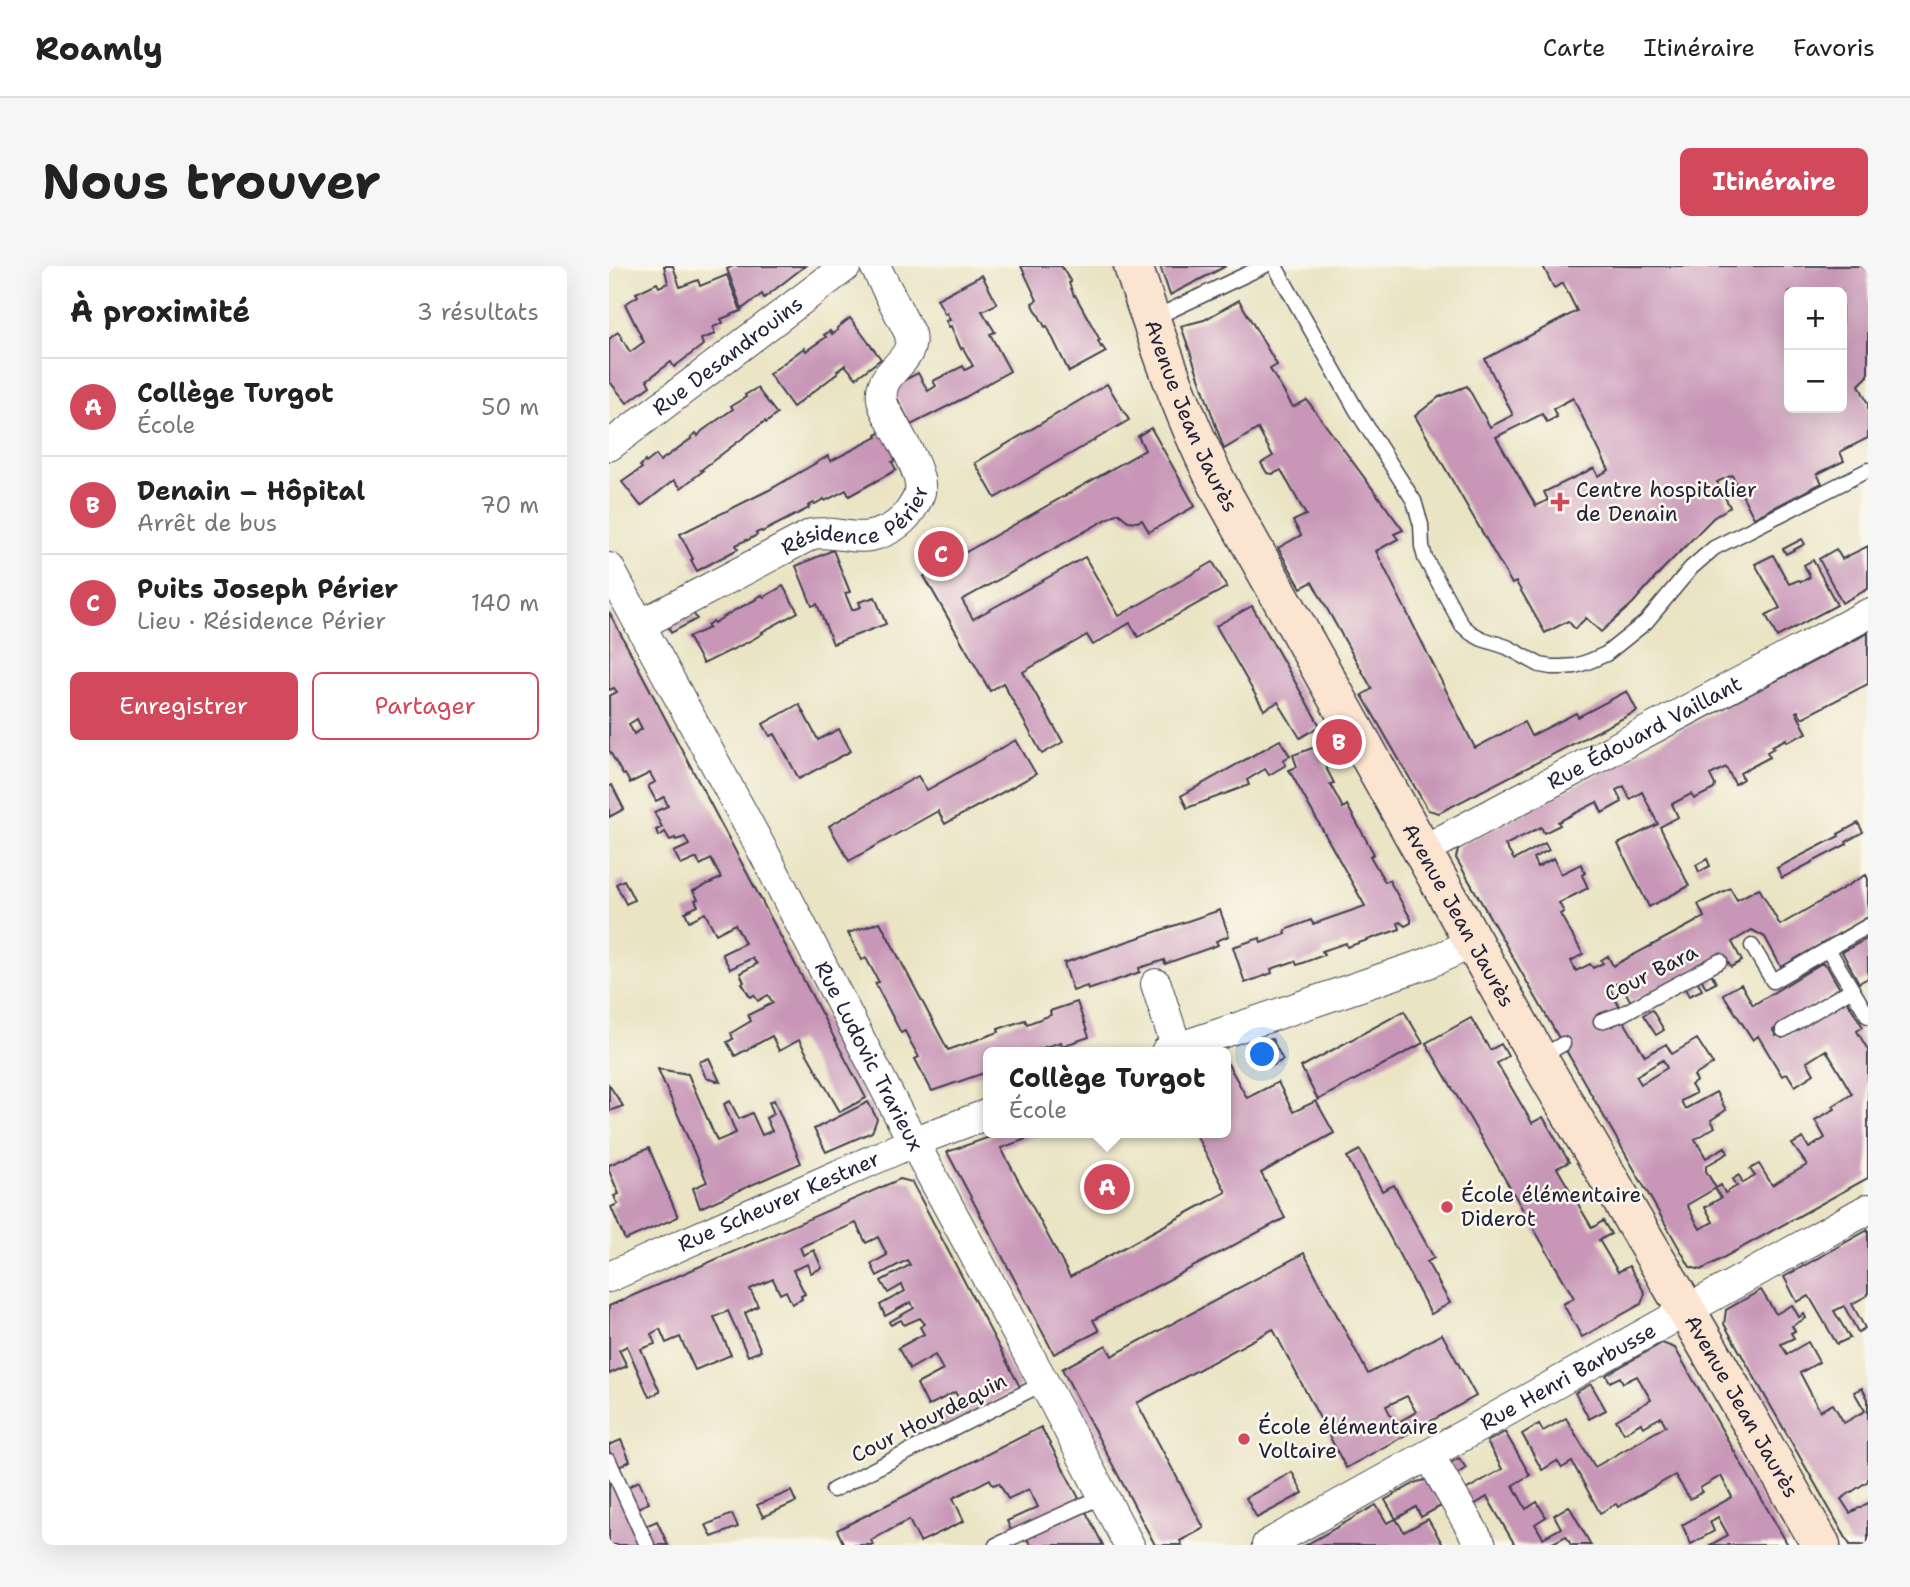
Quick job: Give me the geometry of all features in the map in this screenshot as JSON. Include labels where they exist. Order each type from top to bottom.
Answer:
[{"type":"street","name":"Rue Desandrouins","points":[[609,446],[846,266]]},
{"type":"street","name":"Résidence Périer","points":[[640,625],[812,534],[832,532],[857,537],[871,536],[894,526],[909,513],[919,493],[919,476],[884,408],[881,393],[887,376],[909,352],[911,340],[875,266]]},
{"type":"street","name":"Avenue Jean Jaurès","points":[[1133,266],[1183,410],[1210,471],[1472,943],[1550,1051],[1686,1311],[1821,1545]]},
{"type":"street","name":"Rue Ludovic Trarieux","points":[[609,568],[766,857],[913,1142],[1129,1545]]},
{"type":"street","name":"Rue Édouard Vaillant","points":[[1422,851],[1868,614]]},
{"type":"street","points":[[1181,1047],[1428,964],[1472,943]]},
{"type":"street","points":[[1156,984],[1171,1047]]},
{"type":"street","name":"Rue Scheurer Kestner","points":[[609,1277],[913,1142],[983,1116]]},
{"type":"street","name":"Rue Henri Barbusse","points":[[1267,1545],[1868,1209]]},
{"type":"street","points":[[1429,1455],[1481,1545]]},
{"type":"lane","points":[[1151,320],[1264,266]]},
{"type":"lane","points":[[1275,266],[1357,411],[1414,501],[1421,524],[1425,558],[1462,625],[1482,639],[1507,647],[1539,665],[1575,666],[1606,654],[1646,622],[1691,568],[1714,548],[1868,470]]},
{"type":"lane","points":[[1752,946],[1773,981],[1868,926]]},
{"type":"lane","points":[[1828,949],[1868,1016]]},
{"type":"lane","name":"Cour Bara","points":[[1601,1021],[1622,1014],[1720,961]]},
{"type":"lane","points":[[1783,1030],[1852,989]]},
{"type":"lane","name":"Cour Hourdequin","points":[[833,1490],[1044,1383]]},
{"type":"lane","points":[[609,1461],[647,1545]]},
{"type":"lane","points":[[996,1545],[1103,1496]]},
{"type":"building","points":[[664,266],[673,266],[680,287],[698,280],[700,286],[727,275],[741,311],[721,319],[723,323],[713,327],[715,334],[701,339],[703,345],[674,367],[671,362],[647,380],[650,386],[627,403],[609,381],[609,339],[618,332],[630,352],[644,342],[625,304],[638,296],[636,293],[657,283],[659,287],[668,283]]},
{"type":"building","points":[[733,266],[805,266],[764,298],[762,294],[742,309],[727,269]]},
{"type":"building","points":[[1021,266],[1061,266],[1071,282],[1069,283],[1074,296],[1106,352],[1069,372],[1047,326],[1045,327],[1032,303],[1037,300]]},
{"type":"building","points":[[1160,266],[1226,266],[1170,295]]},
{"type":"building","points":[[1543,266],[1868,266],[1868,376],[1859,385],[1868,404],[1868,438],[1840,452],[1844,461],[1817,474],[1822,483],[1754,518],[1732,475],[1717,482],[1730,507],[1713,518],[1633,603],[1601,632],[1586,618],[1575,629],[1568,621],[1545,633],[1516,582],[1512,584],[1415,416],[1439,397],[1467,386],[1490,427],[1513,415],[1485,359],[1577,311],[1563,283],[1554,288]],"holes":[[[1573,398],[1609,470],[1598,476],[1594,468],[1544,492],[1548,500],[1536,506],[1496,437],[1542,414],[1547,422],[1557,417],[1553,409]]]},
{"type":"building","points":[[982,275],[997,304],[982,311],[995,332],[990,334],[1010,371],[911,425],[891,387],[918,373],[928,391],[936,386],[933,381],[963,366],[965,370],[973,366],[963,348],[961,349],[951,326],[949,327],[946,321],[950,320],[947,313],[945,314],[937,299]]},
{"type":"building","points":[[1239,300],[1277,365],[1270,369],[1293,407],[1307,400],[1403,530],[1394,534],[1398,539],[1376,551],[1475,748],[1524,722],[1531,736],[1576,713],[1578,717],[1627,691],[1637,711],[1439,813],[1428,810],[1362,695],[1372,689],[1312,582],[1301,588],[1278,548],[1301,535],[1293,521],[1306,515],[1281,470],[1273,474],[1267,473],[1261,463],[1273,456],[1258,429],[1224,449],[1181,326],[1204,320]]},
{"type":"building","points":[[850,318],[881,359],[856,378],[845,365],[793,407],[769,374],[804,348],[806,351],[826,337],[824,335],[830,331],[832,334],[838,330],[837,328]]},
{"type":"building","points":[[1107,384],[1129,420],[995,498],[975,463]]},
{"type":"building","points":[[757,388],[777,414],[681,488],[674,480],[641,506],[622,482],[642,468],[640,466],[645,461],[646,463],[656,455],[660,461],[696,433],[698,436],[733,409],[731,406]]},
{"type":"building","points":[[1151,428],[1195,506],[1149,532],[1142,520],[1128,521],[1118,513],[962,600],[973,619],[1085,557],[1119,616],[1213,562],[1227,587],[1138,637],[1130,623],[1093,645],[1087,635],[1023,672],[1063,742],[1042,754],[1003,683],[990,691],[924,576],[1145,450],[1138,436]]},
{"type":"building","points":[[888,429],[903,457],[892,462],[896,470],[849,496],[846,490],[808,506],[809,508],[756,533],[757,535],[736,545],[738,549],[697,571],[680,534],[769,490],[828,456],[831,461]]},
{"type":"building","points":[[1802,539],[1805,544],[1786,554],[1783,549]]},
{"type":"building","points":[[1868,546],[1868,589],[1842,603],[1819,559],[1836,549],[1842,559]]},
{"type":"building","points":[[833,550],[850,592],[845,593],[852,610],[861,607],[859,602],[875,597],[886,624],[833,644],[817,604],[812,606],[796,566]]},
{"type":"building","points":[[1773,555],[1789,584],[1810,577],[1804,565],[1813,560],[1837,605],[1777,637],[1766,615],[1780,608],[1755,564]]},
{"type":"building","points":[[783,586],[798,612],[752,640],[703,664],[688,637],[709,628],[707,625],[713,621],[714,623],[756,598],[762,595],[764,597]]},
{"type":"building","points":[[1252,606],[1320,726],[1300,738],[1278,702],[1264,710],[1216,626]]},
{"type":"building","points":[[690,608],[697,619],[671,633],[665,621]]},
{"type":"building","points":[[609,612],[866,1098],[840,1112],[799,1040],[779,1051],[772,1036],[735,1056],[727,1042],[733,1039],[731,1033],[751,1021],[748,1015],[773,1003],[768,995],[758,1001],[754,995],[750,997],[742,983],[744,982],[740,973],[757,964],[752,958],[730,969],[722,954],[745,943],[735,924],[716,934],[705,913],[689,921],[685,912],[698,906],[695,900],[698,899],[693,891],[721,878],[711,859],[700,865],[697,858],[681,865],[674,852],[689,845],[685,837],[670,840],[665,832],[659,836],[656,830],[662,827],[654,812],[668,806],[664,797],[656,801],[648,786],[655,782],[650,773],[630,783],[609,750],[609,696],[617,692],[614,688],[609,690]],"holes":[[[637,719],[642,729],[634,734],[629,724]]]},
{"type":"building","points":[[1868,633],[1868,684],[1802,718],[1798,711],[1796,712],[1807,733],[1772,746],[1774,748],[1767,752],[1770,757],[1740,773],[1743,779],[1735,784],[1726,767],[1710,775],[1714,789],[1694,799],[1691,794],[1672,804],[1678,817],[1660,827],[1689,886],[1649,907],[1618,844],[1658,824],[1642,792],[1630,799],[1624,786],[1616,790],[1622,802],[1602,813],[1597,802],[1558,822],[1560,825],[1544,833],[1541,827],[1505,845],[1514,860],[1545,843],[1549,850],[1533,858],[1537,867],[1554,858],[1561,874],[1581,864],[1585,873],[1582,875],[1588,888],[1559,903],[1564,912],[1560,914],[1583,954],[1571,961],[1576,971],[1590,964],[1593,968],[1603,963],[1601,960],[1608,956],[1613,966],[1686,927],[1704,917],[1698,904],[1730,888],[1737,900],[1759,888],[1780,925],[1866,875],[1868,917],[1781,967],[1765,937],[1752,930],[1732,942],[1742,961],[1731,967],[1723,954],[1631,1002],[1620,982],[1609,987],[1620,1008],[1610,1021],[1612,1026],[1623,1020],[1645,1056],[1666,1044],[1672,1054],[1697,1039],[1713,1064],[1694,1076],[1697,1081],[1691,1085],[1696,1093],[1681,1101],[1685,1109],[1716,1092],[1726,1110],[1711,1120],[1715,1127],[1695,1139],[1706,1158],[1725,1147],[1728,1153],[1706,1166],[1716,1188],[1687,1205],[1700,1229],[1713,1222],[1705,1207],[1721,1198],[1715,1189],[1721,1185],[1725,1193],[1737,1186],[1733,1179],[1739,1175],[1743,1183],[1755,1176],[1750,1169],[1759,1164],[1772,1185],[1807,1165],[1792,1144],[1803,1138],[1809,1148],[1825,1138],[1815,1120],[1835,1109],[1833,1106],[1852,1094],[1826,1050],[1807,1062],[1814,1074],[1795,1086],[1787,1073],[1782,1076],[1758,1036],[1753,1040],[1723,994],[1741,984],[1753,1005],[1822,963],[1827,966],[1840,989],[1773,1030],[1776,1036],[1779,1034],[1782,1038],[1846,999],[1863,1027],[1857,1031],[1868,1050],[1868,1178],[1701,1270],[1690,1267],[1456,858],[1459,846]],"holes":[[[1663,1060],[1667,1068],[1641,1084],[1636,1076]]]},
{"type":"building","points":[[799,704],[818,740],[839,729],[851,751],[799,779],[775,734],[770,736],[763,724]]},
{"type":"building","points":[[1016,740],[1036,774],[945,824],[938,811],[849,861],[829,826],[918,776],[927,790]]},
{"type":"building","points":[[1280,740],[1290,756],[1283,760],[1286,765],[1269,775],[1265,769],[1247,780],[1249,785],[1187,808],[1181,796]]},
{"type":"building","points":[[1329,742],[1336,753],[1321,758],[1334,783],[1330,784],[1343,808],[1347,805],[1374,854],[1370,856],[1385,882],[1389,880],[1411,923],[1405,926],[1400,922],[1400,929],[1347,947],[1346,943],[1322,951],[1324,955],[1297,965],[1295,961],[1271,969],[1272,973],[1245,983],[1233,947],[1260,938],[1261,943],[1286,934],[1285,930],[1311,920],[1313,924],[1365,906],[1289,770],[1297,767],[1293,755]]},
{"type":"building","points":[[612,785],[624,809],[609,817],[609,787]]},
{"type":"building","points":[[1858,823],[1863,832],[1846,842],[1847,844],[1782,878],[1777,868],[1839,836],[1838,834]]},
{"type":"building","points":[[1707,859],[1710,866],[1699,872],[1696,865]]},
{"type":"building","points":[[624,880],[634,900],[626,904],[616,884]]},
{"type":"building","points":[[1220,910],[1229,936],[1216,941],[1218,945],[1165,964],[1164,960],[1139,968],[1140,972],[1088,990],[1087,986],[1073,991],[1064,963]]},
{"type":"building","points":[[880,922],[948,1050],[1025,1020],[1027,1024],[1051,1015],[1050,1011],[1077,1002],[1089,1037],[1062,1046],[1061,1042],[1045,1047],[983,1047],[983,1073],[932,1091],[915,1059],[919,1057],[905,1031],[901,1033],[875,983],[879,982],[866,958],[862,960],[848,933]]},
{"type":"building","points":[[1868,938],[1868,978],[1859,983],[1842,952]]},
{"type":"building","points":[[1711,973],[1716,983],[1706,988],[1701,978]]},
{"type":"building","points":[[1697,980],[1702,990],[1689,996],[1684,987]]},
{"type":"building","points":[[1652,1010],[1664,1030],[1656,1035],[1643,1015]]},
{"type":"building","points":[[1404,1011],[1423,1043],[1318,1100],[1301,1067]]},
{"type":"building","points":[[1471,1018],[1490,1050],[1501,1044],[1508,1056],[1497,1063],[1532,1123],[1543,1117],[1569,1162],[1557,1168],[1592,1228],[1603,1221],[1611,1234],[1599,1240],[1618,1272],[1629,1266],[1645,1293],[1641,1304],[1582,1337],[1563,1304],[1574,1298],[1426,1043]]},
{"type":"building","points":[[1272,1039],[1283,1060],[1270,1067],[1258,1044]]},
{"type":"building","points":[[709,1058],[720,1082],[706,1078],[699,1062]]},
{"type":"building","points":[[658,1069],[688,1074],[717,1141],[736,1133],[724,1104],[730,1101],[739,1119],[752,1113],[762,1135],[772,1131],[766,1118],[774,1114],[769,1102],[774,1100],[801,1163],[700,1208],[693,1188],[707,1182]]},
{"type":"building","points":[[1231,1069],[1247,1098],[1278,1082],[1293,1112],[1316,1101],[1334,1133],[1261,1173],[1285,1218],[1093,1320],[1099,1331],[1054,1354],[947,1152],[987,1138],[1029,1138],[1001,1148],[1070,1277],[1226,1192],[1198,1138],[1231,1138]]},
{"type":"building","points":[[609,1085],[623,1106],[609,1111]]},
{"type":"building","points":[[868,1102],[877,1119],[872,1132],[826,1152],[814,1129]]},
{"type":"building","points":[[649,1148],[678,1217],[625,1240],[611,1207],[618,1204],[614,1196],[619,1194],[609,1165]]},
{"type":"building","points":[[1360,1150],[1382,1191],[1394,1185],[1434,1258],[1427,1262],[1450,1303],[1431,1314],[1347,1157]]},
{"type":"building","points":[[900,1179],[912,1182],[1020,1387],[944,1428],[937,1416],[961,1403],[955,1392],[928,1406],[917,1384],[943,1370],[935,1355],[910,1369],[898,1348],[924,1334],[920,1327],[925,1324],[920,1318],[904,1325],[901,1320],[891,1325],[889,1322],[914,1308],[911,1302],[885,1316],[880,1305],[905,1291],[902,1285],[888,1293],[881,1281],[910,1265],[907,1260],[877,1276],[871,1264],[887,1255],[878,1237],[866,1243],[856,1223],[800,1247],[803,1255],[814,1250],[822,1268],[811,1273],[808,1264],[793,1270],[805,1294],[801,1296],[802,1299],[792,1304],[786,1291],[780,1294],[773,1279],[750,1289],[758,1306],[745,1313],[761,1351],[748,1356],[728,1311],[714,1317],[731,1355],[695,1370],[680,1337],[666,1343],[660,1329],[651,1334],[655,1344],[641,1349],[660,1392],[649,1397],[627,1346],[619,1350],[627,1366],[609,1374],[609,1306]]},
{"type":"building","points":[[1868,1230],[1868,1295],[1852,1304],[1865,1328],[1858,1332],[1844,1306],[1834,1311],[1850,1338],[1837,1344],[1809,1296],[1797,1302],[1784,1277]]},
{"type":"building","points":[[1304,1253],[1368,1374],[1442,1334],[1476,1396],[1346,1468],[1273,1329],[1137,1403],[1204,1528],[1180,1541],[1182,1545],[1155,1545],[1062,1369],[1106,1345],[1112,1356]],"holes":[[[1407,1396],[1416,1412],[1395,1424],[1386,1406]]]},
{"type":"building","points":[[1761,1290],[1776,1314],[1792,1305],[1799,1317],[1804,1314],[1806,1318],[1792,1326],[1795,1331],[1791,1333],[1794,1338],[1781,1344],[1787,1354],[1808,1342],[1819,1362],[1800,1373],[1820,1411],[1833,1404],[1844,1423],[1865,1411],[1854,1392],[1862,1388],[1868,1399],[1868,1481],[1841,1499],[1850,1513],[1868,1503],[1868,1545],[1850,1545],[1724,1324],[1726,1310]]},
{"type":"building","points":[[1662,1343],[1675,1348],[1788,1545],[1710,1545],[1728,1535],[1718,1517],[1710,1522],[1714,1531],[1691,1544],[1682,1525],[1732,1497],[1721,1476],[1700,1488],[1703,1492],[1690,1499],[1675,1475],[1618,1507],[1616,1504],[1600,1513],[1572,1462],[1562,1468],[1557,1461],[1542,1470],[1522,1434],[1539,1424],[1543,1431],[1566,1418],[1595,1467],[1666,1426],[1661,1417],[1643,1427],[1641,1423],[1624,1433],[1616,1420],[1651,1400],[1637,1376],[1623,1383],[1620,1377],[1610,1382],[1606,1375]]},
{"type":"building","points":[[1591,1384],[1606,1410],[1589,1419],[1575,1393]]},
{"type":"building","points":[[1041,1427],[1082,1504],[1013,1535],[1007,1521],[1038,1507],[1029,1489],[1008,1499],[999,1483],[993,1485],[990,1479],[953,1498],[964,1521],[920,1542],[909,1520],[871,1540],[873,1545],[844,1545],[837,1530]]},
{"type":"building","points":[[1505,1432],[1530,1475],[1513,1485],[1526,1509],[1537,1502],[1546,1517],[1535,1524],[1543,1538],[1561,1528],[1554,1515],[1569,1506],[1591,1545],[1571,1545],[1566,1536],[1549,1545],[1515,1545],[1487,1497],[1472,1506],[1464,1491],[1502,1469],[1487,1442]]},
{"type":"building","points":[[621,1440],[630,1461],[617,1468],[609,1445]]},
{"type":"building","points":[[1459,1458],[1466,1468],[1455,1475],[1448,1464]]},
{"type":"building","points":[[609,1471],[643,1545],[609,1545]]},
{"type":"building","points":[[1292,1472],[1303,1493],[1257,1518],[1246,1498]]},
{"type":"building","points":[[1426,1480],[1441,1506],[1421,1517],[1416,1507],[1396,1519],[1385,1500],[1417,1482]]},
{"type":"building","points":[[639,1481],[649,1503],[635,1509],[626,1488]]},
{"type":"building","points":[[791,1491],[796,1502],[763,1517],[757,1505]]},
{"type":"building","points":[[1376,1505],[1387,1523],[1396,1519],[1404,1532],[1428,1519],[1443,1545],[1306,1545]]},
{"type":"building","points":[[1084,1508],[1103,1545],[1030,1545],[1025,1534]]},
{"type":"building","points":[[732,1514],[738,1527],[712,1537],[706,1525]]},
{"type":"building","points":[[657,1521],[668,1545],[651,1545],[643,1527]]},
{"type":"place","name":"Centre hospitalier de Denain","points":[[1560,502]]},
{"type":"place","name":"Puits Joseph Périer","points":[[941,554]]},
{"type":"place","name":"Denain – Hôpital","points":[[1339,742]]},
{"type":"place","name":"Collège Turgot","points":[[1107,1187]]},
{"type":"place","name":"École élémentaire Diderot","points":[[1447,1207]]},
{"type":"place","name":"École élémentaire Voltaire","points":[[1244,1439]]}]
